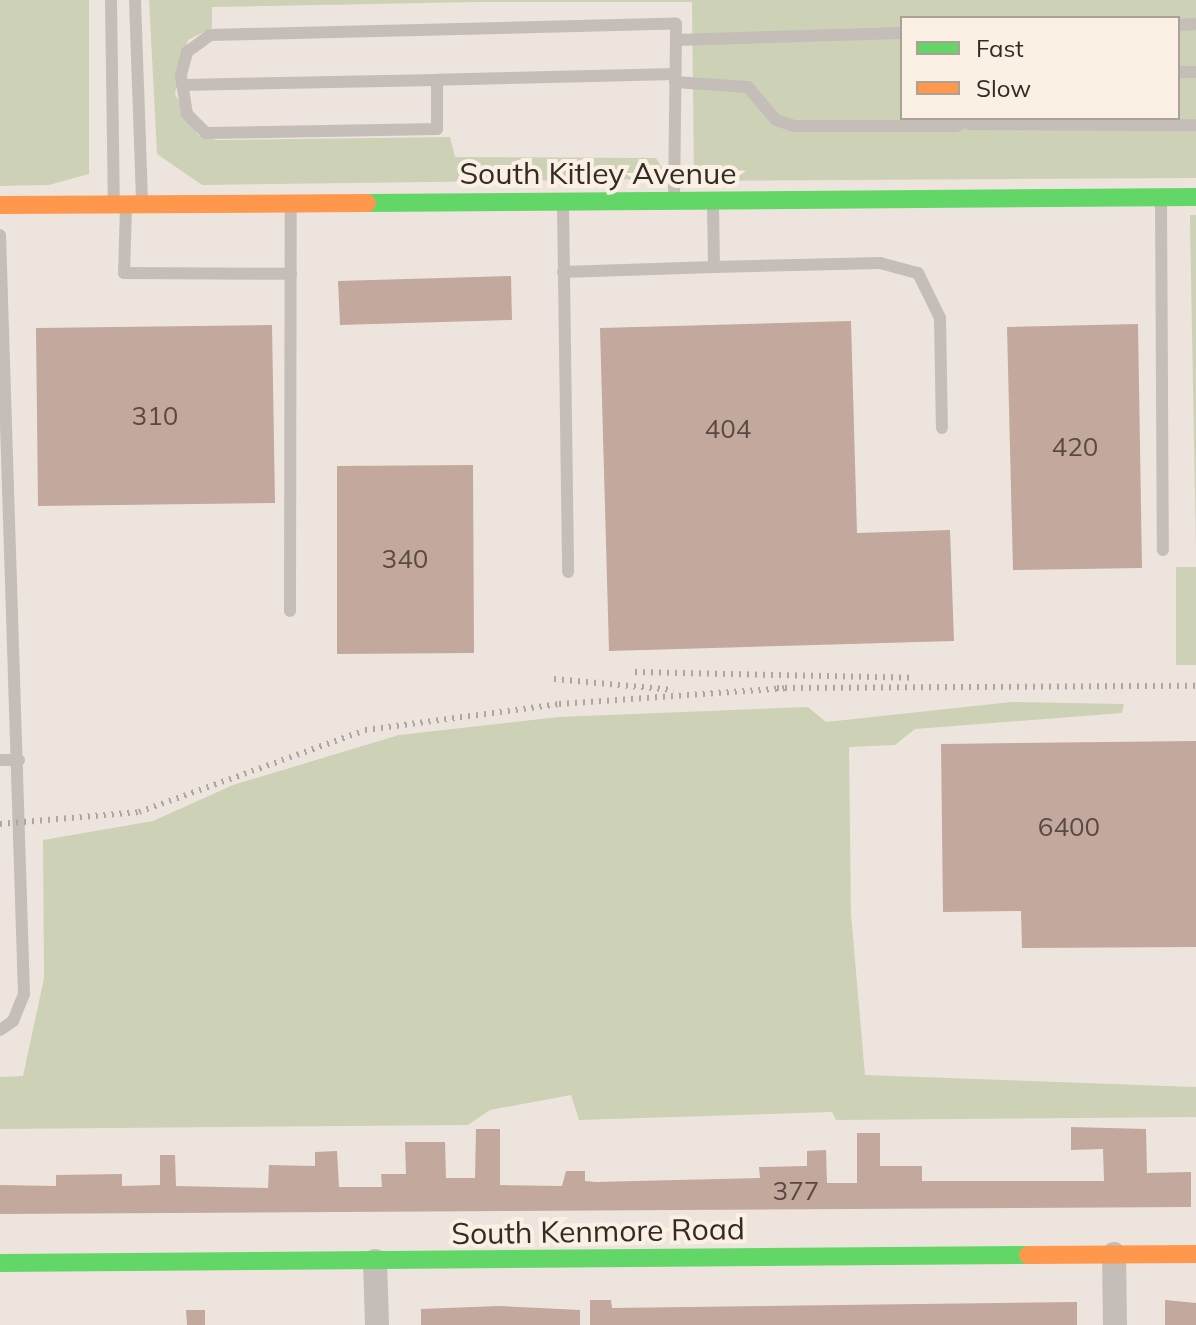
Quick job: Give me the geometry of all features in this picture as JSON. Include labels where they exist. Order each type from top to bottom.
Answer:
[{"type":"street","name":"South Kitley Avenue","points":[[0,205],[1196,197]]},
{"type":"street","points":[[1114,1254],[1115,1325]]},
{"type":"street","name":"South Kenmore Road","points":[[0,1263],[1196,1254]]},
{"type":"street","points":[[375,1261],[377,1325]]},
{"type":"lane","points":[[111,0],[127,204]]},
{"type":"lane","points":[[135,0],[124,273],[291,274]]},
{"type":"lane","points":[[437,80],[437,129],[206,133],[187,114],[182,85],[187,52],[210,35],[676,24],[674,200]]},
{"type":"lane","points":[[676,40],[900,33]]},
{"type":"lane","points":[[182,85],[675,78],[748,87],[776,120],[795,126],[971,121],[1196,125]]},
{"type":"lane","points":[[1161,197],[1163,550]]},
{"type":"lane","points":[[713,200],[714,267]]},
{"type":"lane","points":[[563,201],[568,572]]},
{"type":"lane","points":[[290,611],[291,203]]},
{"type":"lane","points":[[0,235],[24,994],[13,1021],[0,1030]]},
{"type":"lane","points":[[563,272],[880,263],[918,273],[940,318],[942,428]]},
{"type":"lane","points":[[0,760],[19,760]]},
{"type":"green space","points":[[0,0],[89,0],[89,174],[49,185],[0,186]]},
{"type":"green space","points":[[149,0],[1196,0],[1196,178],[694,181],[692,2],[477,2],[212,7],[212,28],[188,40],[175,94],[198,135],[217,140],[450,137],[455,157],[656,158],[662,168],[656,179],[202,185],[157,154]]},
{"type":"green space","points":[[1190,215],[1196,215],[1196,549],[1190,224]]},
{"type":"green space","points":[[1176,567],[1196,567],[1196,665],[1176,665]]},
{"type":"green space","points":[[1011,702],[1124,704],[1122,713],[915,729],[895,745],[849,747],[851,914],[865,1075],[1196,1087],[1196,1117],[836,1120],[832,1112],[579,1120],[571,1095],[490,1110],[468,1125],[0,1129],[0,1077],[23,1076],[44,978],[43,840],[153,821],[233,785],[399,735],[558,717],[808,707],[826,722]]},
{"type":"building","points":[[511,276],[512,320],[340,325],[338,281]]},
{"type":"building","points":[[851,321],[857,533],[950,530],[954,641],[609,651],[600,328]]},
{"type":"building","points":[[1138,324],[1142,568],[1013,570],[1007,327]]},
{"type":"building","points":[[272,325],[275,503],[38,506],[36,328]]},
{"type":"building","points":[[473,465],[474,653],[337,654],[337,466]]},
{"type":"building","points":[[1196,741],[1196,947],[1022,948],[1021,911],[943,912],[941,744]]},
{"type":"building","points":[[1071,1127],[1146,1129],[1147,1173],[1191,1172],[1191,1207],[0,1214],[0,1185],[56,1186],[56,1175],[122,1174],[122,1186],[160,1185],[160,1155],[175,1155],[176,1186],[268,1188],[269,1165],[315,1166],[315,1152],[337,1151],[339,1187],[382,1187],[381,1174],[406,1174],[405,1142],[445,1142],[446,1178],[475,1178],[476,1129],[500,1129],[500,1185],[562,1186],[566,1171],[585,1171],[585,1181],[596,1182],[760,1178],[759,1167],[807,1166],[807,1151],[826,1150],[827,1183],[857,1183],[857,1133],[880,1133],[880,1166],[922,1166],[922,1181],[1104,1181],[1103,1149],[1071,1150]]},
{"type":"building","points":[[590,1300],[611,1300],[612,1308],[1077,1302],[1077,1325],[590,1325]]},
{"type":"building","points":[[1165,1300],[1196,1303],[1196,1325],[1165,1325]]},
{"type":"building","points":[[499,1306],[580,1310],[580,1325],[421,1325],[421,1309]]},
{"type":"building","points":[[186,1310],[205,1310],[205,1325],[187,1325]]},
{"type":"railway","points":[[635,672],[915,678]]},
{"type":"railway","points":[[554,679],[673,690]]},
{"type":"railway","points":[[777,688],[1196,686]]},
{"type":"railway","points":[[0,824],[139,812],[365,730],[559,704],[785,688]]},
{"type":"traffic: fast","points":[[367,203],[1196,197]]},
{"type":"traffic: fast","points":[[0,1263],[1028,1255]]},
{"type":"traffic: slow","points":[[0,205],[367,203]]},
{"type":"traffic: slow","points":[[1028,1255],[1196,1254]]}]
